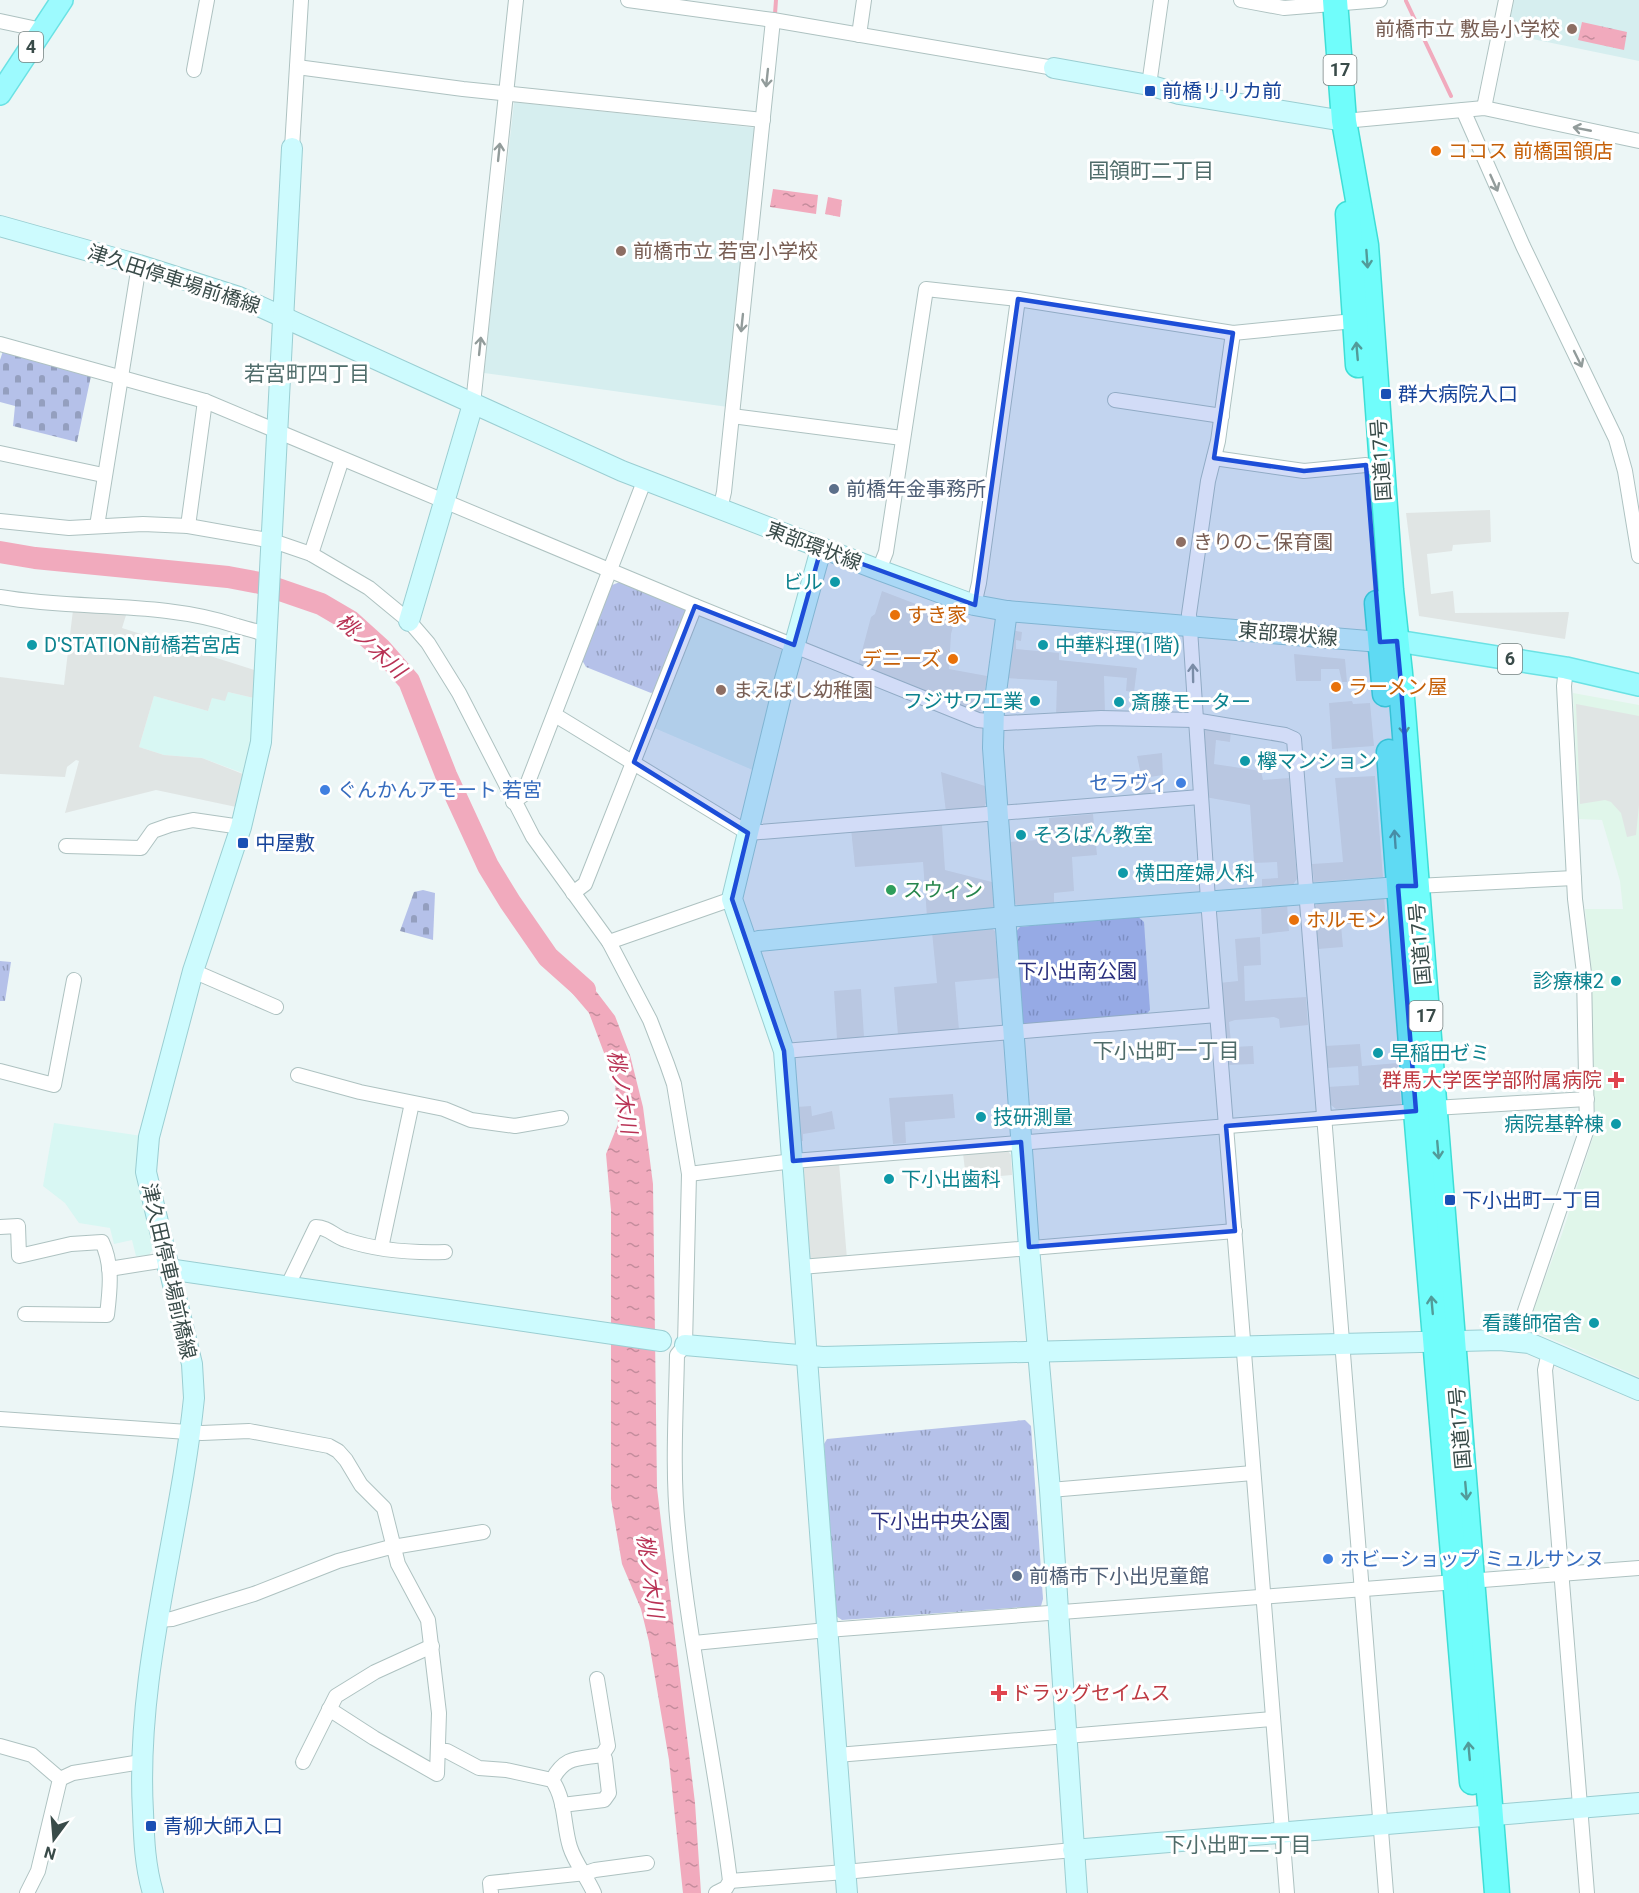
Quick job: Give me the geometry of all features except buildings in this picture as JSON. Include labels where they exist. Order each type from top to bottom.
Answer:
[{"type":"highway","name":"国道17号","points":[[1336,2],[1345,130],[1349,251],[1366,465],[1389,641],[1483,1816],[1497,1893]]},
{"type":"highway","name":"国道17号","points":[[1345,130],[1366,245],[1391,590],[1389,641]]},
{"type":"highway","name":"国道17号","points":[[1480,1893],[1483,1816]]},
{"type":"main road","name":"4","points":[[0,94],[63,0]]},
{"type":"main road","name":"6","points":[[1389,641],[1566,668],[1639,685]]},
{"type":"street","points":[[194,70],[207,0]]},
{"type":"street","points":[[283,316],[301,0]]},
{"type":"street","points":[[409,621],[446,503],[473,404],[516,0]]},
{"type":"street","points":[[628,0],[705,6],[773,20],[1149,85],[1179,94],[1345,130],[1484,108],[1639,141]]},
{"type":"street","points":[[859,35],[864,0]]},
{"type":"street","points":[[1149,85],[1161,0]]},
{"type":"street","points":[[1241,0],[1284,8],[1380,0]]},
{"type":"street","points":[[1484,108],[1506,0]]},
{"type":"street","points":[[720,509],[724,492],[773,20]]},
{"type":"street","points":[[0,21],[42,30]]},
{"type":"street","points":[[297,67],[463,89],[763,120]]},
{"type":"street","points":[[1463,110],[1523,246],[1616,439],[1625,471],[1639,556]]},
{"type":"street","name":"津久田停車場前橋線","points":[[0,226],[139,265],[239,297],[283,316],[261,742],[241,827],[193,971],[149,1137],[146,1172],[192,1364],[194,1398],[191,1431],[158,1620],[147,1696],[141,1762],[146,1868],[153,1893]]},
{"type":"street","points":[[97,526],[103,475],[139,265]]},
{"type":"street","points":[[879,570],[886,552],[926,288],[1018,299],[1233,333],[1354,321]]},
{"type":"street","points":[[974,604],[981,571],[1018,299]]},
{"type":"street","name":"東部環状線","points":[[283,316],[473,404],[645,479],[821,549],[974,604],[1007,611],[1389,641]]},
{"type":"street","points":[[1233,333],[1222,416],[1189,614],[1194,720],[1287,1893]]},
{"type":"street","points":[[0,344],[205,401],[446,503],[609,568],[695,606],[978,720],[993,723],[1101,718],[1194,720],[1285,735],[1294,739],[1386,1893]]},
{"type":"street","points":[[1115,400],[1222,416]]},
{"type":"street","points":[[188,526],[205,401]]},
{"type":"street","points":[[732,416],[902,438]]},
{"type":"street","points":[[0,453],[103,475]]},
{"type":"street","points":[[1214,458],[1304,471],[1366,465]]},
{"type":"street","points":[[311,554],[342,459]]},
{"type":"street","points":[[513,802],[523,795],[645,479]]},
{"type":"street","points":[[0,521],[60,527],[143,524],[188,526],[273,541],[311,554],[369,588],[409,621],[444,665],[533,837],[609,942],[650,1020],[674,1084],[689,1174],[686,1345],[677,1355],[675,1478],[683,1582],[720,1802],[730,1881],[726,1888],[716,1893]]},
{"type":"street","points":[[821,549],[794,645],[732,899],[784,1052],[847,1893]]},
{"type":"street","points":[[0,597],[47,604],[96,603],[177,610],[268,630]]},
{"type":"street","points":[[573,893],[585,884],[695,606]]},
{"type":"street","points":[[1007,611],[993,723],[1021,1142],[1068,1736],[1077,1893]]},
{"type":"street","points":[[1518,1342],[1525,1311],[1586,1134],[1584,973],[1574,878],[1564,686],[1566,668]]},
{"type":"street","points":[[555,715],[748,833],[1200,797]]},
{"type":"street","points":[[66,846],[141,848],[153,831],[193,820],[241,827]]},
{"type":"street","points":[[748,945],[759,941],[1208,900],[1407,886],[1574,878]]},
{"type":"street","points":[[609,942],[732,899]]},
{"type":"street","points":[[193,971],[276,1007]]},
{"type":"street","points":[[0,1071],[54,1085],[74,980]]},
{"type":"street","points":[[784,1052],[1014,1030],[1217,1015]]},
{"type":"street","points":[[298,1075],[452,1111],[471,1120],[510,1126],[561,1118]]},
{"type":"street","points":[[689,1174],[793,1161],[1587,1099]]},
{"type":"street","points":[[381,1248],[412,1103]]},
{"type":"street","points":[[0,1227],[18,1226],[19,1256],[71,1244],[102,1242],[107,1253],[111,1285],[107,1315],[25,1314]]},
{"type":"street","points":[[288,1285],[316,1227],[325,1228],[347,1241],[381,1248],[445,1252]]},
{"type":"street","points":[[801,1267],[1235,1231]]},
{"type":"street","points":[[109,1269],[167,1265],[606,1334],[686,1345],[807,1356],[1444,1341],[1518,1342],[1549,1352],[1639,1390]]},
{"type":"street","points":[[1549,1352],[1545,1370],[1587,1893]]},
{"type":"street","points":[[0,1419],[191,1431],[255,1432],[333,1448],[346,1460],[361,1485],[384,1508],[406,1582],[428,1620],[440,1713],[440,1751],[437,1774],[329,1709]]},
{"type":"street","points":[[1050,1490],[1252,1473]]},
{"type":"street","points":[[158,1620],[172,1619],[254,1594],[339,1561],[394,1547],[483,1532]]},
{"type":"street","points":[[694,1643],[827,1630],[1639,1568]]},
{"type":"street","points":[[303,1762],[336,1696],[375,1672],[432,1646]]},
{"type":"street","points":[[552,1780],[560,1765],[565,1761],[602,1755],[608,1746],[597,1679]]},
{"type":"street","points":[[837,1755],[1273,1719]]},
{"type":"street","points":[[0,1746],[32,1755],[60,1779]]},
{"type":"street","points":[[440,1751],[447,1751],[479,1767],[552,1780],[559,1791],[571,1849],[586,1873],[594,1893]]},
{"type":"street","points":[[562,1805],[604,1800],[609,1793],[605,1759],[602,1755]]},
{"type":"street","points":[[60,1779],[73,1773],[141,1762]]},
{"type":"street","points":[[27,1893],[38,1871],[60,1779]]},
{"type":"street","points":[[730,1881],[1639,1803]]},
{"type":"street","points":[[491,1893],[490,1883],[586,1873],[647,1863]]},
{"type":"highlighted area","points":[[1018,299],[1233,333],[1214,458],[1304,471],[1366,465],[1380,642],[1397,641],[1400,673],[1416,886],[1398,886],[1416,1111],[1226,1126],[1235,1231],[1029,1247],[1021,1142],[793,1161],[784,1051],[732,899],[748,833],[634,762],[695,606],[794,645],[821,549],[975,605]]},
{"type":"shaded area","name":"前橋市立 敷島小学校","points":[[1511,0],[1639,0],[1639,61],[1504,33]]},
{"type":"shaded area","name":"前橋市立 若宮小学校","points":[[514,102],[758,128],[728,407],[484,373]]},
{"type":"shaded area","points":[[1490,510],[1491,542],[1453,545],[1452,551],[1427,554],[1431,594],[1453,591],[1455,613],[1569,612],[1565,639],[1419,616],[1406,513]]},
{"type":"shaded area","points":[[882,591],[955,619],[951,634],[949,669],[987,676],[983,709],[977,713],[858,666],[871,617],[875,614]]},
{"type":"shaded area","points":[[73,610],[127,612],[122,628],[261,672],[258,699],[228,692],[225,701],[212,698],[208,711],[154,696],[139,747],[164,755],[202,758],[248,776],[241,808],[156,790],[65,813],[79,761],[76,760],[67,767],[65,777],[0,774],[0,677],[64,685]]},
{"type":"shaded area","name":"まえばし幼稚園","points":[[703,615],[779,646],[783,654],[755,771],[652,727],[696,618]]},
{"type":"shaded area","points":[[1011,630],[1022,632],[1021,641],[1016,640],[1016,649],[1059,653],[1059,660],[1137,668],[1134,692],[1126,691],[1127,678],[1104,676],[1105,713],[1056,717],[1057,681],[1005,678]]},
{"type":"shaded area","points":[[1294,654],[1345,659],[1347,682],[1342,682],[1339,669],[1321,669],[1321,681],[1296,681]]},
{"type":"shaded area","points":[[228,692],[258,699],[248,775],[202,758],[164,755],[139,747],[154,696],[208,711],[212,698]]},
{"type":"shaded area","name":"群馬大学医学部附属病院","points":[[1573,693],[1639,705],[1639,1377],[1531,1330],[1528,1323],[1562,1234],[1595,1131],[1591,965],[1585,909],[1623,909],[1620,881],[1602,820],[1579,819]]},
{"type":"shaded area","points":[[1352,701],[1353,704],[1370,703],[1374,746],[1332,749],[1329,703]]},
{"type":"shaded area","points":[[1576,704],[1639,716],[1639,805],[1636,835],[1627,837],[1621,813],[1611,802],[1605,800],[1580,804]]},
{"type":"shaded area","points":[[1205,727],[1231,730],[1230,742],[1216,740],[1214,764],[1261,771],[1263,780],[1289,778],[1297,879],[1292,886],[1262,888],[1262,879],[1278,878],[1277,862],[1254,863],[1250,805],[1205,797],[1201,736]]},
{"type":"shaded area","points":[[1162,753],[1163,775],[1150,777],[1151,796],[1135,797],[1134,775],[1141,775],[1137,756]]},
{"type":"shaded area","points":[[941,772],[985,786],[986,803],[983,810],[946,812]]},
{"type":"shaded area","points":[[1375,776],[1383,877],[1314,882],[1312,864],[1343,862],[1335,778]]},
{"type":"shaded area","name":"横田産婦人科","points":[[1093,814],[1097,855],[1072,857],[1074,891],[1054,893],[1054,904],[1018,906],[1013,902],[1009,842],[1051,839],[1049,818]]},
{"type":"shaded area","points":[[942,825],[945,870],[992,882],[994,906],[991,911],[927,917],[923,862],[855,867],[851,829]]},
{"type":"shaded area","points":[[1384,896],[1386,920],[1341,925],[1343,947],[1318,949],[1315,908],[1318,901]]},
{"type":"shaded area","points":[[1287,904],[1289,931],[1262,934],[1261,906]]},
{"type":"shaded area","points":[[988,926],[995,931],[999,978],[955,982],[959,1030],[898,1035],[894,987],[937,983],[932,932]]},
{"type":"shaded area","points":[[1260,937],[1261,965],[1244,966],[1245,1001],[1306,997],[1308,1025],[1280,1028],[1279,1019],[1274,1017],[1235,1020],[1229,1022],[1231,1042],[1224,1042],[1219,983],[1238,981],[1235,939]]},
{"type":"shaded area","points":[[861,989],[864,1037],[837,1039],[834,991]]},
{"type":"shaded area","points":[[1232,1043],[1232,1047],[1253,1046],[1254,1064],[1227,1065],[1226,1044]]},
{"type":"shaded area","points":[[1360,1044],[1362,1066],[1398,1063],[1401,1105],[1336,1109],[1331,1105],[1327,1087],[1359,1085],[1358,1066],[1327,1068],[1325,1046]]},
{"type":"shaded area","points":[[953,1094],[955,1118],[905,1122],[906,1143],[893,1144],[889,1098]]},
{"type":"shaded area","points":[[811,1106],[812,1116],[832,1111],[835,1129],[803,1134],[803,1141],[800,1141],[796,1107]]},
{"type":"shaded area","points":[[54,1123],[142,1136],[155,1246],[149,1255],[136,1256],[132,1240],[114,1244],[110,1228],[79,1223],[65,1203],[43,1186]]},
{"type":"shaded area","points":[[1007,1150],[1011,1155],[1012,1175],[966,1179],[963,1153]]},
{"type":"shaded area","points":[[839,1163],[847,1259],[813,1262],[806,1257],[801,1172],[804,1166]]},
{"type":"green space","points":[[3,351],[91,376],[77,442],[13,426],[15,406],[0,402],[0,360]]},
{"type":"green space","points":[[620,582],[685,609],[688,616],[658,690],[651,693],[586,667],[582,660],[612,585]]},
{"type":"green space","points":[[423,890],[435,893],[433,940],[400,931],[414,892]]},
{"type":"green space","name":"下小出南公園","points":[[1136,915],[1144,922],[1150,1010],[1145,1016],[1026,1025],[1021,1021],[1015,933],[1020,927]]},
{"type":"green space","points":[[0,961],[11,962],[5,1001],[0,1001]]},
{"type":"green space","name":"下小出中央公園","points":[[1025,1420],[1031,1426],[1043,1599],[1041,1606],[842,1620],[836,1616],[824,1444],[827,1439]]},
{"type":"water","points":[[1582,22],[1627,32],[1624,50],[1578,40]]},
{"type":"water","points":[[773,189],[818,195],[816,214],[770,207]]},
{"type":"water","points":[[828,197],[842,200],[840,217],[825,214]]},
{"type":"water","points":[[543,959],[589,982],[615,1016],[630,1055],[643,1107],[653,1184],[657,1488],[695,1803],[701,1893],[683,1893],[669,1760],[649,1642],[641,1609],[622,1564],[611,1499],[611,1210],[606,1154],[618,1124],[615,1082],[589,1013]]},
{"type":"waterway","points":[[775,14],[776,0]]},
{"type":"waterway","points":[[1406,1],[1451,96]]},
{"type":"waterway","name":"桃ノ木川","points":[[0,552],[35,558],[228,577],[260,583],[321,604],[350,621],[381,649],[409,681],[446,775],[488,866],[548,957],[585,990]]},
{"type":"place","name":"前橋市立 敷島小学校","points":[[1572,29]]},
{"type":"place","name":"前橋リリカ前","points":[[1150,91]]},
{"type":"place","name":"ココス 前橋国領店","points":[[1436,151]]},
{"type":"place","name":"前橋市立 若宮小学校","points":[[621,251]]},
{"type":"place","name":"群大病院入口","points":[[1386,394]]},
{"type":"place","name":"前橋年金事務所","points":[[834,489]]},
{"type":"place","name":"きりのこ保育園","points":[[1181,542]]},
{"type":"place","name":"ビル","points":[[835,582]]},
{"type":"place","name":"すき家","points":[[895,615]]},
{"type":"place","name":"D'STATION前橋若宮店","points":[[32,645]]},
{"type":"place","name":"中華料理(1階)","points":[[1043,645]]},
{"type":"place","name":"デニーズ","points":[[953,659]]},
{"type":"place","name":"ラーメン屋","points":[[1336,687]]},
{"type":"place","name":"まえばし幼稚園","points":[[721,690]]},
{"type":"place","name":"フジサワ工業","points":[[1035,701]]},
{"type":"place","name":"斎藤モーター","points":[[1119,702]]},
{"type":"place","name":"欅マンション","points":[[1245,761]]},
{"type":"place","name":"セラヴィ","points":[[1181,783]]},
{"type":"place","name":"ぐんかんアモート 若宮","points":[[325,790]]},
{"type":"place","name":"そろばん教室","points":[[1021,835]]},
{"type":"place","name":"中屋敷","points":[[243,843]]},
{"type":"place","name":"横田産婦人科","points":[[1123,873]]},
{"type":"place","name":"スウィン","points":[[891,890]]},
{"type":"place","name":"ホルモン","points":[[1294,920]]},
{"type":"place","name":"診療棟2","points":[[1616,981]]},
{"type":"place","name":"早稲田ゼミ","points":[[1378,1053]]},
{"type":"place","name":"群馬大学医学部附属病院","points":[[1616,1080]]},
{"type":"place","name":"技研測量","points":[[981,1117]]},
{"type":"place","name":"病院基幹棟","points":[[1616,1124]]},
{"type":"place","name":"下小出歯科","points":[[889,1179]]},
{"type":"place","name":"下小出町一丁目","points":[[1450,1200]]},
{"type":"place","name":"看護師宿舎","points":[[1594,1323]]},
{"type":"place","name":"ホビーショップ ミュルサンヌ","points":[[1328,1559]]},
{"type":"place","name":"前橋市下小出児童館","points":[[1017,1576]]},
{"type":"place","name":"ドラッグセイムス","points":[[999,1693]]},
{"type":"place","name":"青柳大師入口","points":[[151,1826]]},
{"type":"district","name":"国領町二丁目","points":[[1151,171]]},
{"type":"district","name":"若宮町四丁目","points":[[307,374]]},
{"type":"district","name":"下小出町一丁目","points":[[1166,1051]]},
{"type":"district","name":"下小出町二丁目","points":[[1238,1845]]}]
